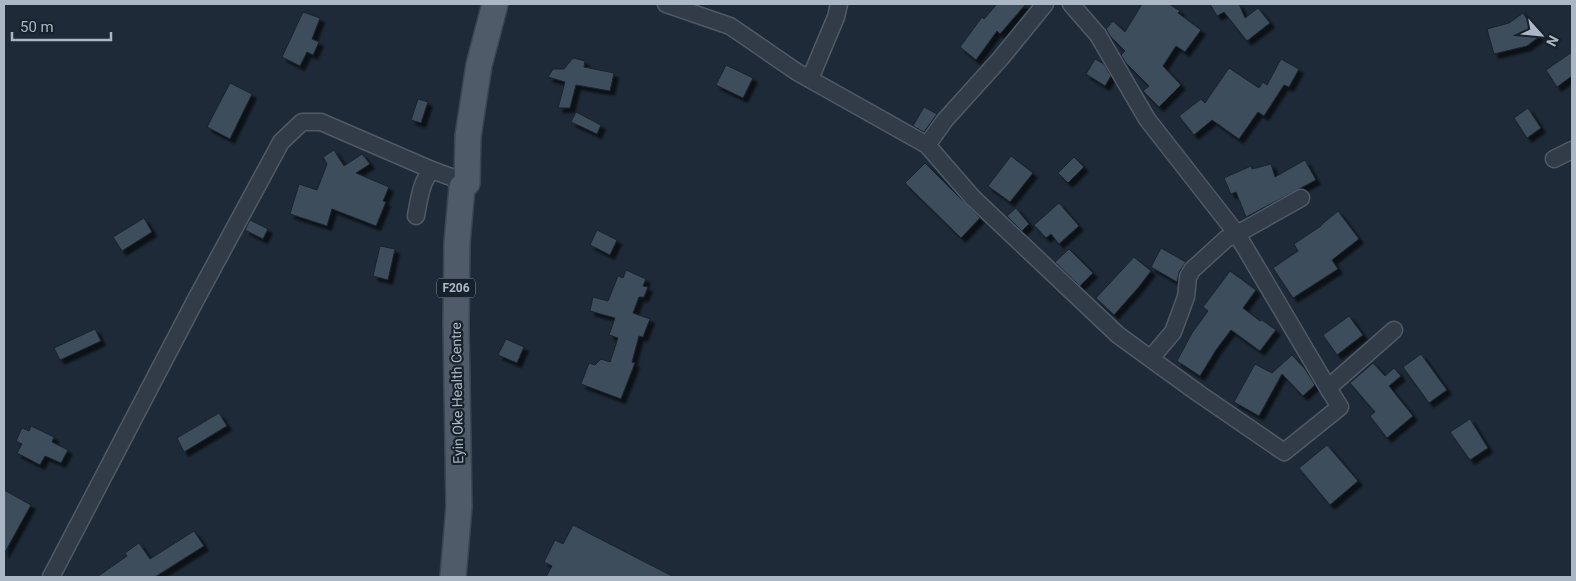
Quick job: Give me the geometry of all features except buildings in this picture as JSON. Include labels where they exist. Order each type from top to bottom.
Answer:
[{"type":"main road","name":"Eyin Oke Health Centre","points":[[453,577],[460,507],[456,243],[462,187],[468,183],[468,136],[479,65],[495,4]]},
{"type":"street","points":[[666,4],[730,26],[810,79],[927,145],[973,198],[1118,335],[1284,452],[1340,407],[1237,234],[1147,119],[1098,35],[1071,4]]},
{"type":"street","points":[[810,79],[836,17],[839,4]]},
{"type":"street","points":[[927,145],[1045,4]]},
{"type":"street","points":[[51,577],[194,303],[281,142],[302,122],[321,122],[432,170],[468,183]]},
{"type":"street","points":[[1554,159],[1572,150]]},
{"type":"street","points":[[416,216],[426,176],[432,170]]},
{"type":"street","points":[[1151,358],[1173,332],[1186,297],[1188,277],[1192,270],[1226,238],[1237,234],[1301,198]]},
{"type":"street","points":[[1328,388],[1394,330]]}]
